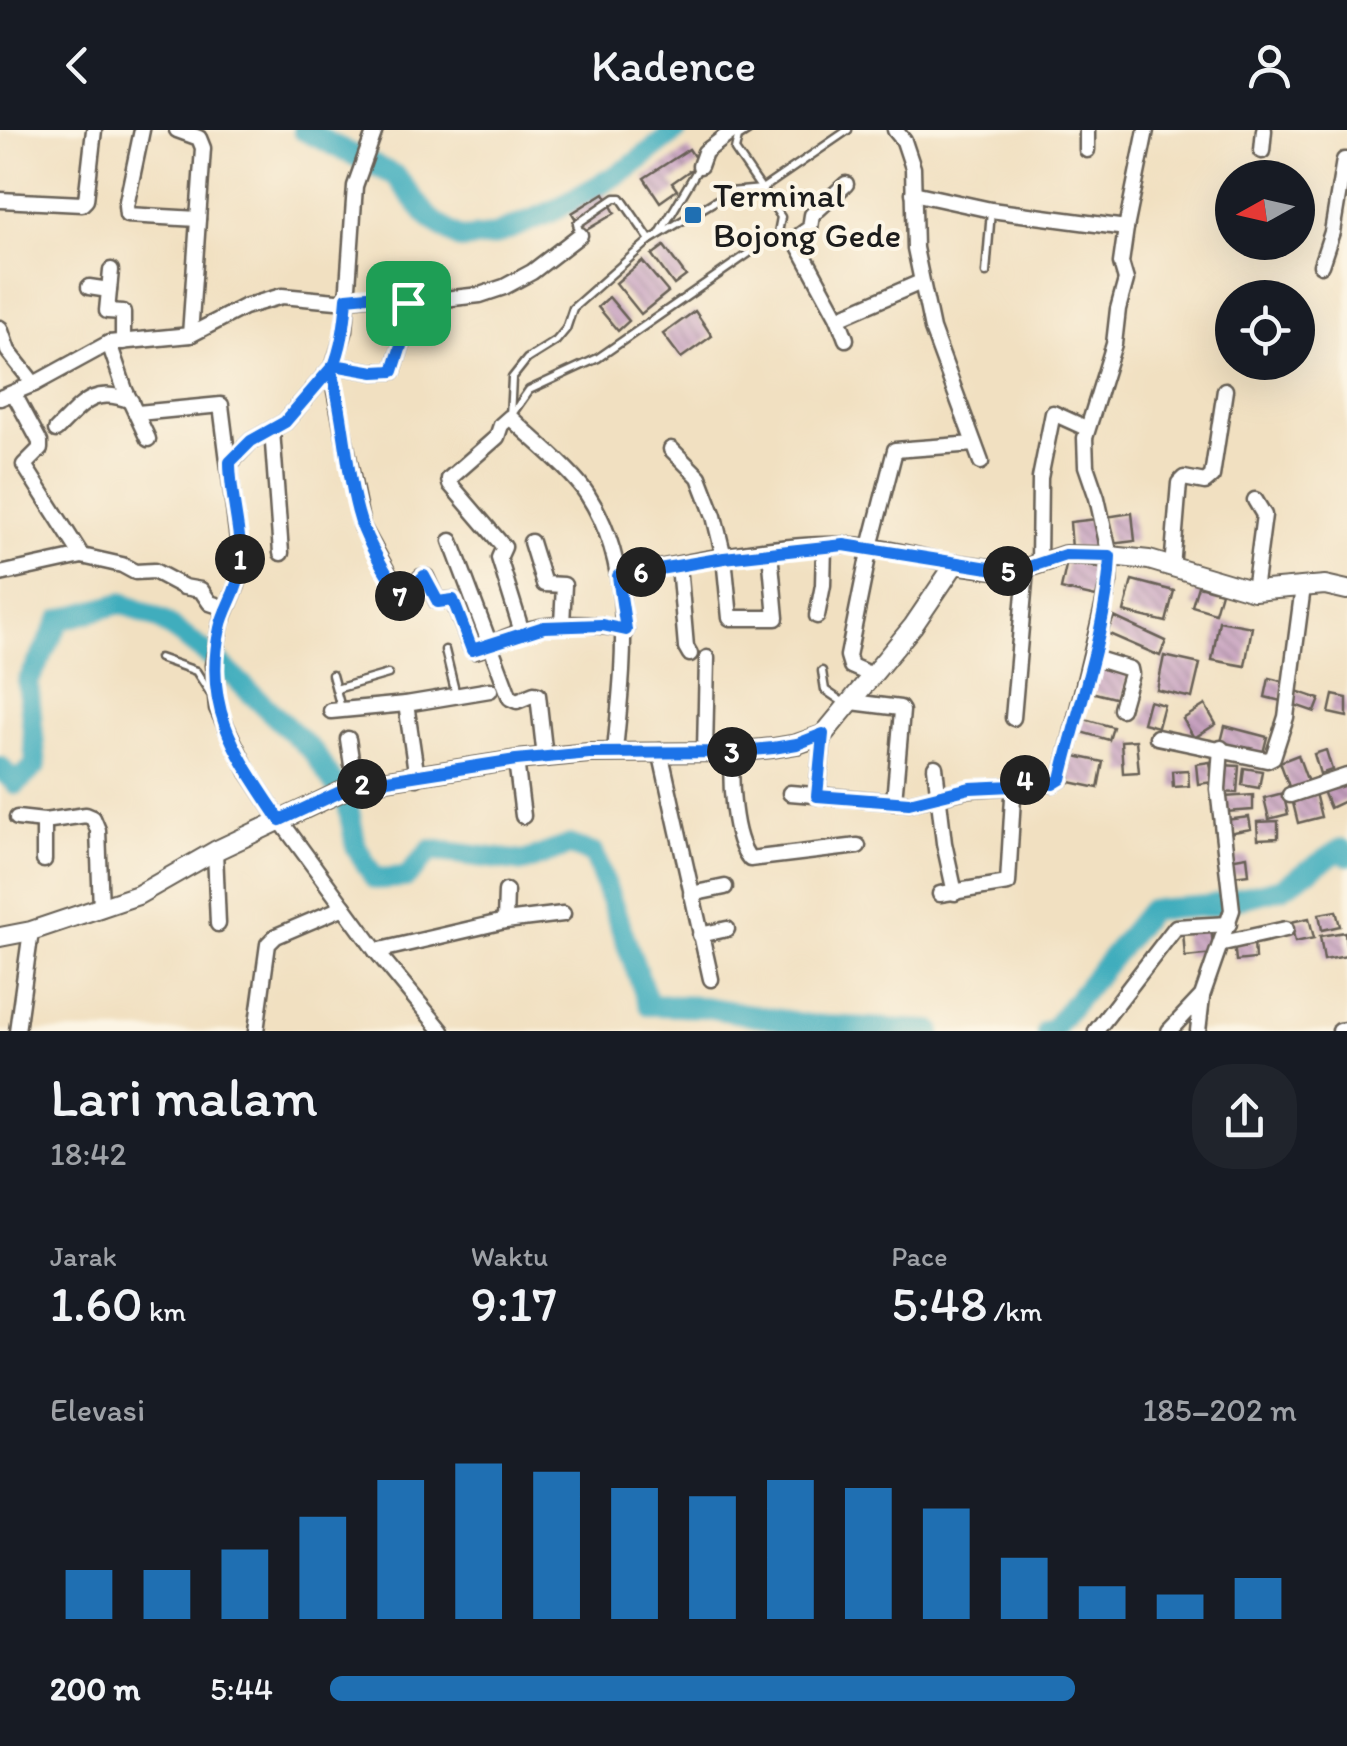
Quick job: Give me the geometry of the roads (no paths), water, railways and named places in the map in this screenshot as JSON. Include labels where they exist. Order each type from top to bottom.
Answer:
[{"type":"street","points":[[0,200],[82,204],[86,200],[94,130]]},
{"type":"street","points":[[142,130],[127,214],[198,219]]},
{"type":"street","points":[[177,130],[202,142],[190,335]]},
{"type":"street","points":[[700,166],[704,152],[734,130]]},
{"type":"street","points":[[895,130],[910,155],[914,236],[932,330],[981,462]]},
{"type":"street","points":[[1087,130],[1087,150]]},
{"type":"street","points":[[935,767],[947,894],[1008,883],[1013,786],[1018,778],[1053,784],[1061,779],[1109,582],[1110,556],[1086,466],[1086,428],[1112,355],[1126,282],[1121,263],[1126,228],[1146,130]]},
{"type":"street","points":[[1262,151],[1264,130]]},
{"type":"street","points":[[230,462],[251,441],[285,422],[333,368],[343,340],[355,186],[374,134]]},
{"type":"street","points":[[1321,265],[1347,160]]},
{"type":"street","points":[[846,184],[812,216],[810,228],[795,239],[846,340]]},
{"type":"street","points":[[912,193],[992,210],[1126,228]]},
{"type":"street","points":[[408,303],[480,295],[504,287],[532,272],[580,234]]},
{"type":"street","points":[[111,270],[107,310],[123,312],[116,342],[134,407],[148,438]]},
{"type":"street","points":[[838,318],[920,282]]},
{"type":"street","points":[[88,287],[109,290]]},
{"type":"street","points":[[82,556],[26,468],[24,463],[40,449],[40,442],[7,396],[116,342],[190,335],[244,307],[282,296],[347,300],[405,295],[408,303],[393,371],[333,368]]},
{"type":"street","points":[[0,328],[8,350],[34,384]]},
{"type":"street","points":[[333,368],[362,526],[400,596],[405,598],[421,576],[426,577],[436,601],[453,600],[472,650],[522,632],[562,624],[626,630]]},
{"type":"street","points":[[1172,568],[1179,484],[1184,478],[1205,482],[1212,476],[1224,390]]},
{"type":"street","points":[[56,430],[99,394],[112,394],[134,407],[220,404],[230,462],[240,572],[222,619],[213,665],[217,708],[248,772],[280,820],[376,951],[442,1031]]},
{"type":"street","points":[[1013,718],[1040,478],[1053,412],[1086,428]]},
{"type":"street","points":[[522,632],[499,558],[504,547],[448,479],[497,437],[510,418],[587,492],[608,538],[626,630],[615,751]]},
{"type":"street","points":[[272,430],[281,553]]},
{"type":"street","points":[[874,676],[848,662],[870,546],[895,450],[974,444]]},
{"type":"street","points":[[671,449],[699,477],[714,516],[724,558],[730,618],[776,616],[770,552]]},
{"type":"street","points":[[1254,591],[1264,515],[1255,500]]},
{"type":"street","points":[[452,540],[510,698],[517,701],[538,696],[545,758]]},
{"type":"street","points":[[531,542],[544,584],[564,585],[562,624]]},
{"type":"street","points":[[816,616],[823,585],[824,546]]},
{"type":"street","points":[[618,576],[770,552],[870,546],[955,564],[1032,568],[1065,555],[1110,556],[1150,560],[1254,591],[1325,585],[1347,590]]},
{"type":"street","points":[[0,574],[82,556],[135,572],[158,572],[184,587],[202,590],[210,602],[219,606],[222,619]]},
{"type":"street","points":[[679,564],[690,654]]},
{"type":"street","points":[[0,938],[138,895],[215,850],[351,786],[516,760],[615,751],[732,752],[797,744],[823,734],[874,676],[955,564]]},
{"type":"street","points":[[1158,737],[1273,758],[1286,718],[1303,587]]},
{"type":"street","points":[[1091,656],[1131,671],[1121,709]]},
{"type":"street","points":[[704,752],[707,658]]},
{"type":"street","points":[[336,710],[406,704],[490,690]]},
{"type":"street","points":[[406,704],[418,778]]},
{"type":"street","points":[[850,704],[902,711],[894,801]]},
{"type":"street","points":[[817,796],[823,734]]},
{"type":"street","points":[[348,739],[351,786]]},
{"type":"street","points":[[1198,1031],[1202,996],[1231,916],[1218,789],[1220,748]]},
{"type":"street","points":[[660,751],[711,979]]},
{"type":"street","points":[[732,752],[738,835],[750,858],[858,846]]},
{"type":"street","points":[[516,760],[523,816]]},
{"type":"street","points":[[1290,795],[1347,776]]},
{"type":"street","points":[[790,793],[909,803],[970,788],[1013,786]]},
{"type":"street","points":[[18,818],[44,821],[86,815],[97,823],[101,909]]},
{"type":"street","points":[[44,821],[44,860]]},
{"type":"street","points":[[215,850],[218,924]]},
{"type":"street","points":[[691,894],[724,887]]},
{"type":"street","points":[[505,921],[506,891]]},
{"type":"street","points":[[256,1031],[268,944],[276,936],[344,907]]},
{"type":"street","points":[[376,951],[505,921],[563,914]]},
{"type":"street","points":[[1096,1031],[1176,926],[1231,916]]},
{"type":"street","points":[[700,935],[727,929]]},
{"type":"street","points":[[1222,943],[1286,929]]},
{"type":"street","points":[[18,1031],[30,931]]},
{"type":"street","points":[[1170,1031],[1202,996]]},
{"type":"lane","points":[[510,418],[528,390],[598,358],[778,233],[782,217],[735,150],[738,137],[749,130]]},
{"type":"lane","points":[[510,418],[512,378],[527,360],[556,341],[566,329],[573,308],[650,240],[730,192],[762,189],[848,130]]},
{"type":"lane","points":[[660,234],[700,166]]},
{"type":"lane","points":[[580,234],[577,224],[615,198],[621,198],[650,240]]},
{"type":"lane","points":[[986,273],[992,210]]},
{"type":"lane","points":[[445,650],[456,696]]},
{"type":"lane","points":[[159,658],[196,671],[217,708]]},
{"type":"lane","points":[[822,671],[825,690],[850,704]]},
{"type":"lane","points":[[336,689],[388,674]]},
{"type":"lane","points":[[332,675],[336,710]]},
{"type":"waterway","points":[[303,130],[396,176],[429,218],[460,239],[492,236],[551,212],[629,168],[677,130]]},
{"type":"waterway","points":[[0,767],[16,784],[36,765],[28,682],[60,620],[122,603],[161,620],[217,661],[314,753],[348,805],[356,847],[375,879],[406,877],[431,850],[523,862],[570,845],[594,854],[649,1005],[705,1007],[810,1025],[931,1031]]},
{"type":"waterway","points":[[1047,1031],[1052,1030],[1150,910],[1208,906],[1282,888],[1341,849],[1347,855]]},
{"type":"place","name":"Terminal Bojong Gede","points":[[693,215]]}]
